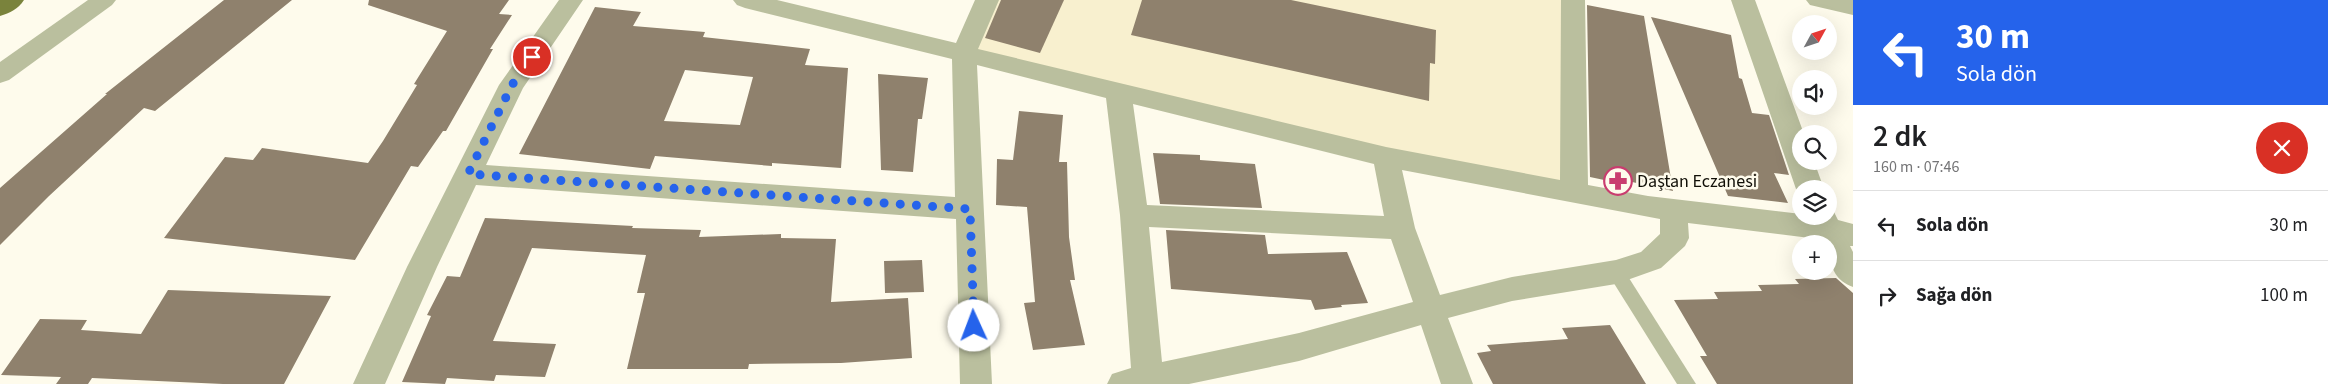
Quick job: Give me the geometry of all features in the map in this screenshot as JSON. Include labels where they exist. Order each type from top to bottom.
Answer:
[{"type":"highway","points":[[0,8],[12,0]]},
{"type":"street","points":[[0,74],[104,0]]},
{"type":"street","points":[[369,384],[422,267],[512,85],[571,0]]},
{"type":"street","points":[[745,0],[1386,157],[1673,210],[1835,227],[1843,262],[1853,275]]},
{"type":"street","points":[[976,384],[964,53],[987,0]]},
{"type":"street","points":[[1573,0],[1574,193]]},
{"type":"street","points":[[1744,0],[1807,180]]},
{"type":"street","points":[[1818,0],[1853,7]]},
{"type":"street","points":[[1118,90],[1134,215],[1136,382],[1299,347],[1429,310],[1512,290],[1616,272],[1651,260],[1675,238],[1673,210]]},
{"type":"street","points":[[1386,157],[1401,228],[1457,384]]},
{"type":"street","points":[[468,174],[970,209]]},
{"type":"street","points":[[1134,215],[1401,228]]},
{"type":"lane","points":[[1616,272],[1687,384]]},
{"type":"shaded area","points":[[987,0],[1573,0],[1574,193],[964,53]]},
{"type":"building","points":[[224,0],[292,0],[155,111],[144,108],[49,196],[0,245],[0,188],[107,94],[105,94]]},
{"type":"building","points":[[369,0],[509,0],[499,14],[512,15],[490,49],[493,49],[446,131],[443,131],[418,167],[411,166],[355,260],[164,238],[225,157],[253,160],[262,148],[368,163],[417,85],[414,84],[447,31],[368,5]]},
{"type":"building","points":[[1001,0],[1064,0],[1040,53],[985,38]]},
{"type":"building","points":[[1142,0],[1291,0],[1436,30],[1435,64],[1430,63],[1429,101],[1131,35]]},
{"type":"building","points":[[1587,5],[1644,16],[1673,191],[1623,180],[1623,184],[1590,177]]},
{"type":"building","points":[[595,7],[641,12],[633,26],[705,32],[703,37],[810,49],[805,65],[848,68],[841,168],[772,163],[772,166],[655,156],[650,169],[519,154]],"holes":[[[685,70],[753,77],[740,125],[664,121]]]},
{"type":"building","points":[[1651,17],[1731,35],[1739,78],[1742,79],[1752,113],[1769,115],[1789,175],[1774,173],[1788,203],[1728,196]]},
{"type":"building","points":[[878,74],[928,78],[922,119],[918,119],[913,172],[881,170]]},
{"type":"building","points":[[1019,111],[1063,115],[1059,162],[1067,162],[1069,237],[1075,280],[1070,280],[1085,345],[1033,350],[1024,303],[1035,302],[1027,207],[996,205],[997,159],[1013,160]]},
{"type":"building","points":[[1153,153],[1200,155],[1200,160],[1255,164],[1262,208],[1160,204]]},
{"type":"building","points":[[485,218],[633,226],[632,228],[701,230],[699,237],[781,234],[781,238],[836,239],[831,302],[908,298],[912,358],[841,363],[749,364],[748,369],[627,369],[645,293],[637,293],[646,255],[532,248],[493,341],[556,344],[545,377],[496,375],[494,381],[447,378],[445,384],[402,382],[431,316],[427,315],[447,276],[460,277]]},
{"type":"building","points":[[1166,230],[1265,235],[1268,254],[1347,252],[1368,303],[1341,305],[1342,307],[1315,310],[1311,300],[1171,289]]},
{"type":"building","points":[[922,260],[924,292],[885,293],[884,261]]},
{"type":"building","points":[[1837,279],[1853,293],[1853,384],[1717,384],[1700,356],[1707,356],[1674,300],[1718,299],[1714,292],[1762,291],[1758,285],[1799,284],[1796,280]]},
{"type":"building","points":[[168,290],[331,296],[284,384],[223,384],[92,378],[88,384],[56,384],[61,377],[1,375],[40,319],[87,320],[81,330],[141,334]]},
{"type":"building","points":[[1610,325],[1646,384],[1493,384],[1477,353],[1491,351],[1487,345],[1568,339],[1562,328]]},
{"type":"place","name":"Daştan Eczanesi","points":[[1618,181]]},
{"type":"route","points":[[532,57],[512,85],[468,174],[970,209],[974,326]]}]
